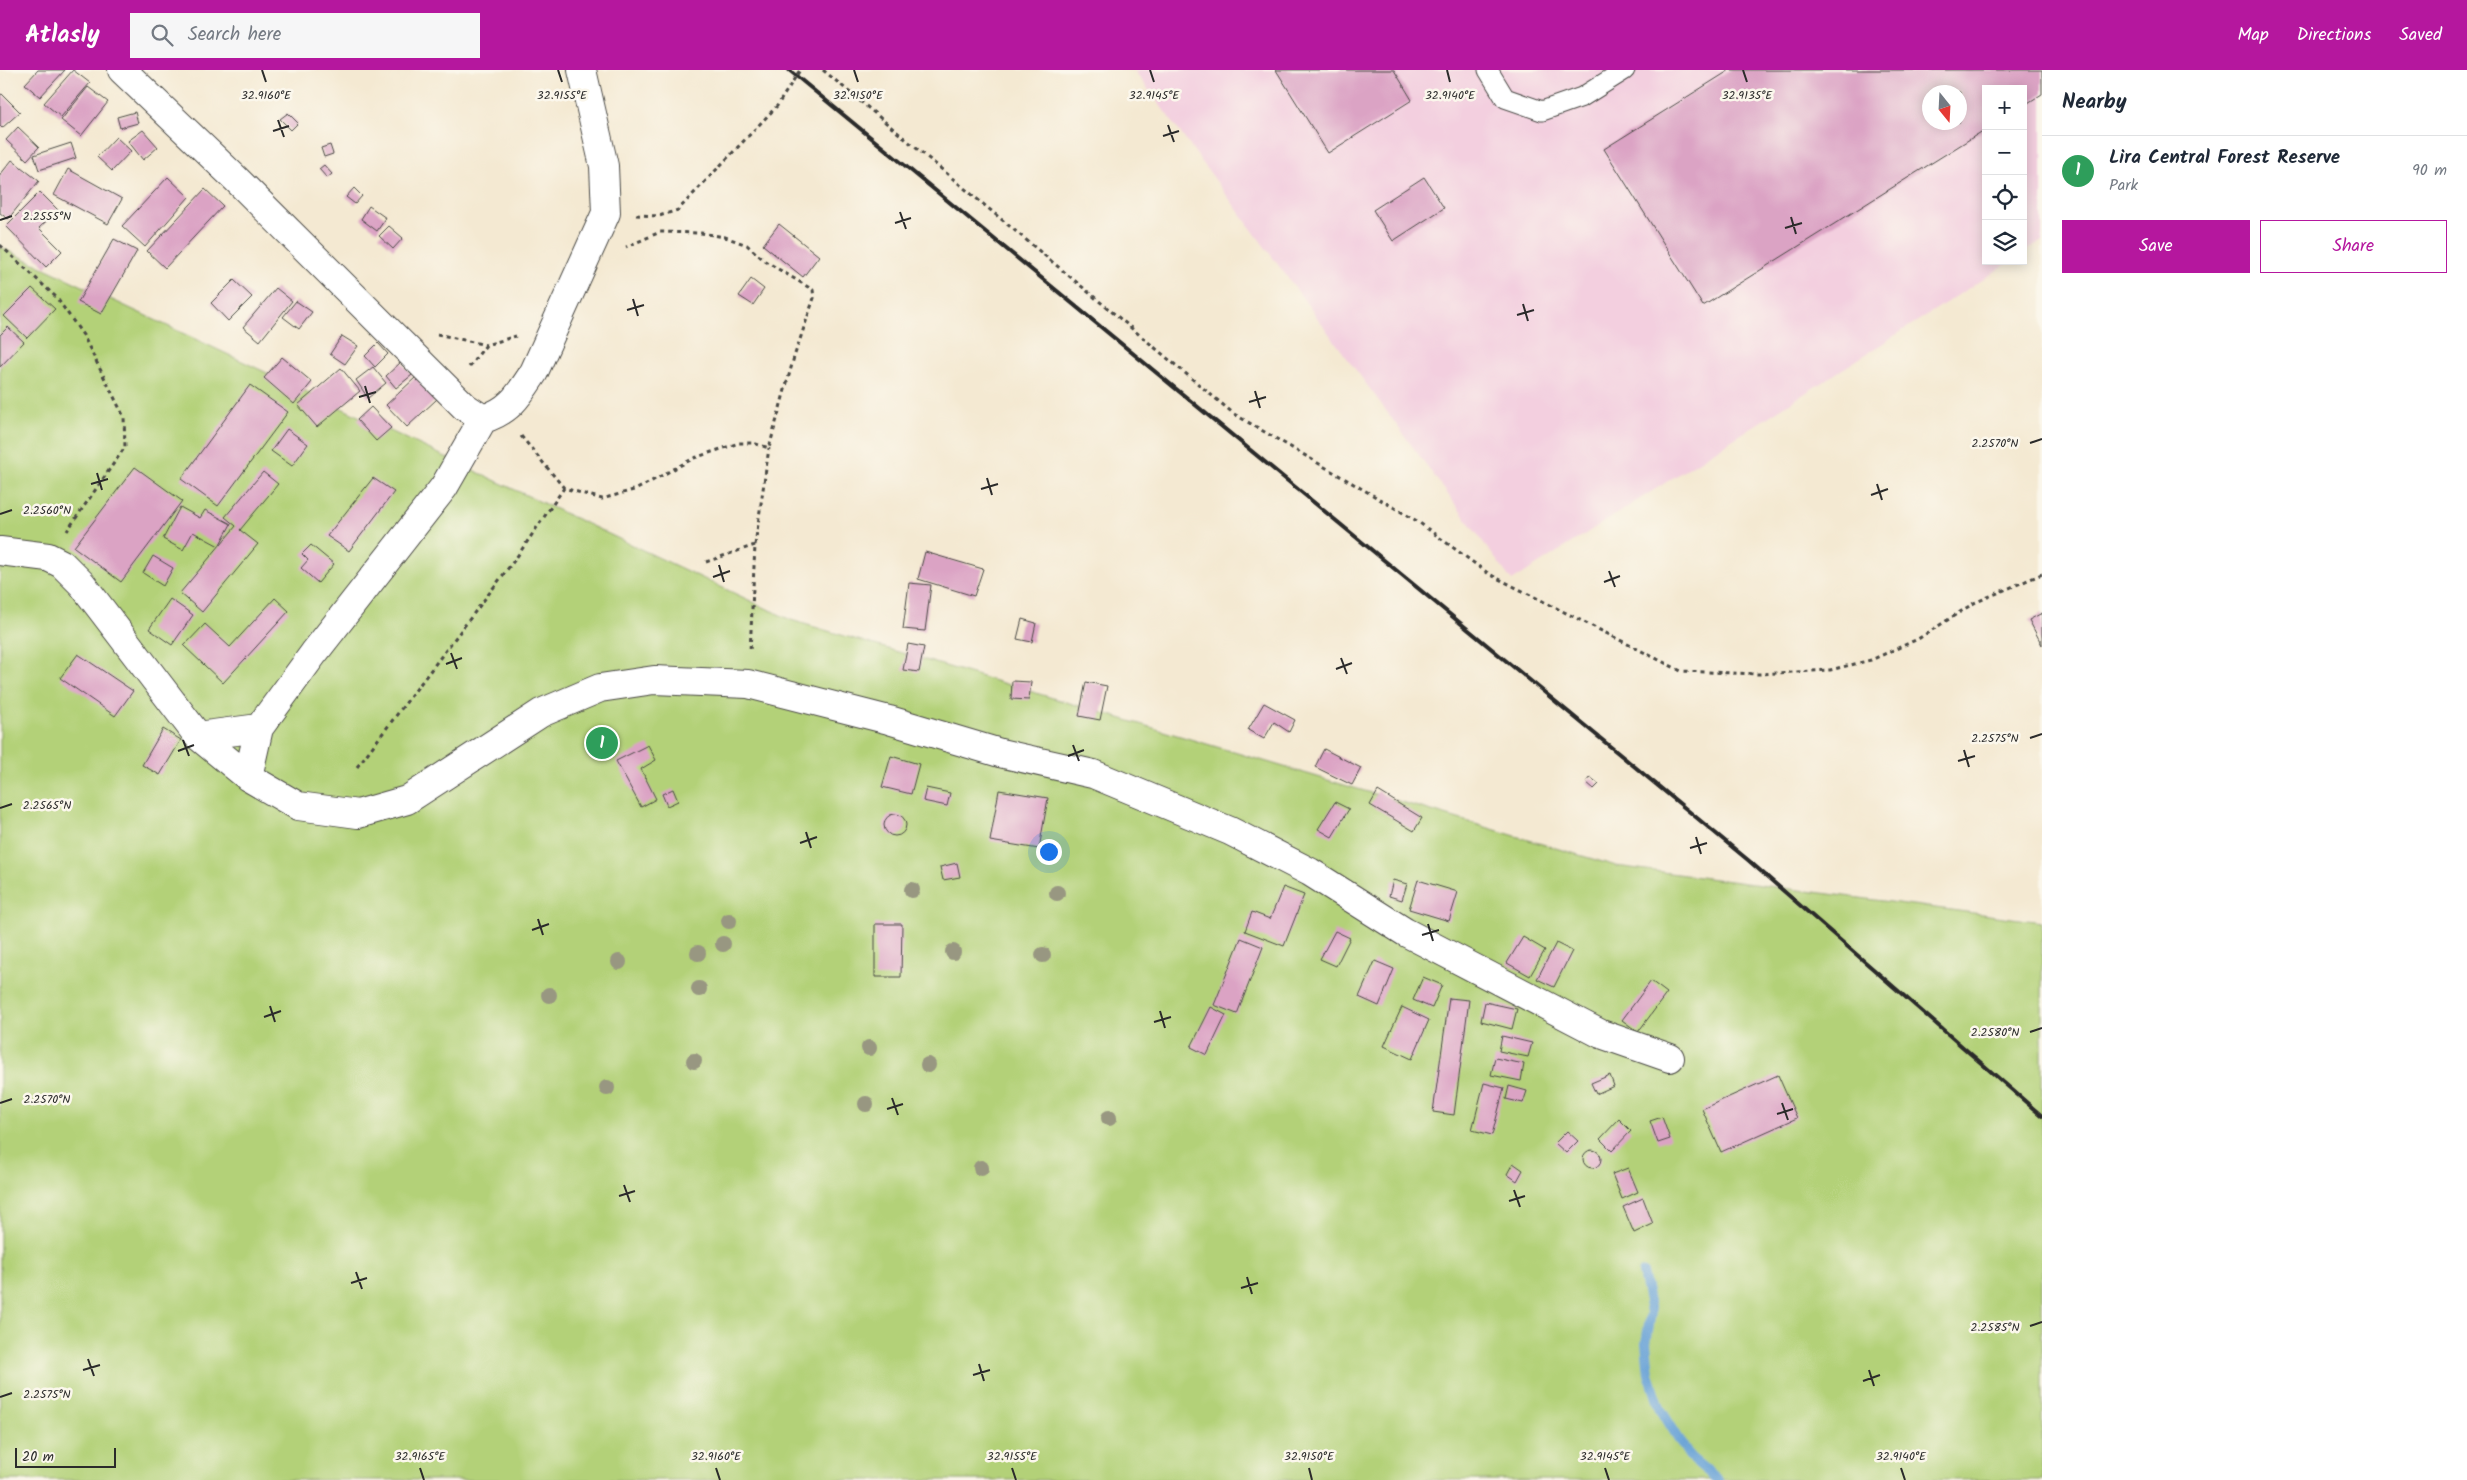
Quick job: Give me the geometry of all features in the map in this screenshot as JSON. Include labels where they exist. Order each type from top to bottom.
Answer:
[{"type":"street","points":[[122,70],[236,179],[465,407],[491,417]]},
{"type":"street","points":[[248,777],[259,728],[314,653],[444,488],[491,417],[519,395],[534,372],[606,213],[604,166],[582,70]]},
{"type":"street","points":[[0,551],[48,557],[62,564],[82,584],[198,736],[248,777],[298,806],[358,814],[407,800],[541,713],[600,688],[654,680],[748,684],[889,720],[1000,753],[1093,774],[1230,831],[1310,872],[1405,932],[1601,1034],[1670,1058]]},
{"type":"street","points":[[198,736],[259,728]]},
{"type":"lane","points":[[1488,70],[1505,98],[1542,111],[1582,97],[1625,70]]},
{"type":"path","points":[[606,213],[659,216],[678,210],[776,106],[800,70]]},
{"type":"path","points":[[823,70],[1234,414],[1417,521],[1490,574],[1681,671],[1759,674],[1830,670],[1872,660],[1918,639],[1974,603],[2042,574]]},
{"type":"path","points":[[660,232],[701,233],[725,237],[747,245],[765,261],[812,290],[814,298],[794,357],[768,448],[755,545],[748,684]]},
{"type":"path","points":[[0,245],[56,297],[83,336],[124,416],[125,447],[103,482],[48,557]]},
{"type":"path","points":[[450,391],[486,346],[521,334]]},
{"type":"path","points":[[491,417],[535,452],[564,488],[602,498],[637,489],[694,458],[739,443],[753,443],[768,448]]},
{"type":"path","points":[[357,767],[516,558],[564,488]]},
{"type":"path","points":[[706,562],[755,545]]},
{"type":"shaded area","points":[[1134,70],[2042,70],[2042,241],[2027,250],[2027,85],[1982,85],[1982,265],[2005,265],[1512,581]]},
{"type":"green space","points":[[0,247],[791,620],[1616,866],[2042,922],[2042,1480],[0,1480]]},
{"type":"building","points":[[38,70],[65,70],[40,97],[25,84]]},
{"type":"building","points":[[73,70],[90,83],[61,117],[44,103]]},
{"type":"building","points":[[1276,70],[1394,70],[1412,100],[1328,153]]},
{"type":"building","points":[[1730,70],[2042,70],[2042,94],[2027,103],[2027,85],[1982,85],[1982,132],[1703,306],[1604,149]]},
{"type":"building","points":[[88,87],[108,102],[81,136],[61,120]]},
{"type":"building","points":[[2,94],[20,112],[2,128],[0,126],[0,95]]},
{"type":"building","points":[[135,112],[138,123],[120,128],[117,117]]},
{"type":"building","points":[[288,113],[298,123],[291,130],[280,119]]},
{"type":"building","points":[[18,127],[39,147],[27,160],[6,140]]},
{"type":"building","points":[[143,130],[158,147],[143,160],[128,141]]},
{"type":"building","points":[[116,137],[131,151],[112,171],[97,157]]},
{"type":"building","points":[[71,143],[76,158],[39,170],[34,155]]},
{"type":"building","points":[[330,145],[333,154],[324,157],[321,148]]},
{"type":"building","points":[[12,160],[39,181],[8,219],[0,213],[0,175]]},
{"type":"building","points":[[324,165],[332,174],[327,178],[319,169]]},
{"type":"building","points":[[68,169],[122,199],[108,224],[54,195]]},
{"type":"building","points":[[168,177],[189,197],[145,247],[122,226]]},
{"type":"building","points":[[1424,177],[1444,208],[1393,241],[1373,210]]},
{"type":"building","points":[[354,188],[362,196],[355,204],[346,197]]},
{"type":"building","points":[[205,189],[223,206],[165,268],[147,251]]},
{"type":"building","points":[[40,192],[58,210],[39,228],[62,251],[46,267],[6,226]]},
{"type":"building","points":[[369,206],[386,218],[377,231],[361,219]]},
{"type":"building","points":[[779,224],[819,256],[803,277],[763,245]]},
{"type":"building","points":[[389,226],[403,238],[393,249],[379,236]]},
{"type":"building","points":[[114,239],[137,251],[101,314],[78,302]]},
{"type":"building","points":[[751,279],[764,289],[753,305],[739,296]]},
{"type":"building","points":[[234,280],[252,297],[228,321],[211,303]]},
{"type":"building","points":[[32,288],[55,309],[27,338],[4,316]]},
{"type":"building","points":[[276,288],[292,301],[260,341],[243,327]]},
{"type":"building","points":[[296,301],[312,312],[299,329],[283,317]]},
{"type":"building","points":[[8,327],[24,342],[0,367],[0,335]]},
{"type":"building","points":[[342,336],[358,346],[345,364],[330,354]]},
{"type":"building","points":[[378,343],[388,354],[375,367],[365,356]]},
{"type":"building","points":[[282,357],[312,382],[294,404],[264,378]]},
{"type":"building","points":[[401,362],[412,375],[396,388],[386,376]]},
{"type":"building","points":[[373,367],[386,383],[368,398],[356,380]]},
{"type":"building","points":[[341,368],[360,391],[317,427],[298,405]]},
{"type":"building","points":[[416,377],[437,399],[407,427],[386,405]]},
{"type":"building","points":[[250,385],[288,412],[218,506],[181,479]]},
{"type":"building","points":[[371,407],[391,428],[376,441],[357,420]]},
{"type":"building","points":[[287,429],[308,444],[292,466],[271,451]]},
{"type":"building","points":[[135,467],[182,501],[121,582],[74,547]]},
{"type":"building","points":[[263,472],[278,484],[240,530],[258,544],[202,612],[180,593],[236,526],[225,517]]},
{"type":"building","points":[[373,478],[394,492],[349,551],[327,536]]},
{"type":"building","points":[[180,507],[200,518],[205,510],[231,524],[219,546],[193,532],[183,550],[163,539]]},
{"type":"building","points":[[311,545],[334,564],[318,583],[301,568],[308,560],[302,554]]},
{"type":"building","points":[[925,552],[983,569],[974,596],[918,579]]},
{"type":"building","points":[[153,556],[173,568],[163,586],[143,573]]},
{"type":"building","points":[[909,583],[931,585],[925,631],[903,629]]},
{"type":"building","points":[[275,598],[289,611],[223,683],[184,646],[205,624],[230,647]]},
{"type":"building","points":[[170,599],[193,615],[172,645],[149,629]]},
{"type":"building","points":[[2042,613],[2042,645],[2029,620]]},
{"type":"building","points":[[1022,619],[1036,623],[1032,642],[1017,639]]},
{"type":"building","points":[[908,644],[924,647],[919,672],[903,670]]},
{"type":"building","points":[[78,654],[133,691],[115,716],[60,678]]},
{"type":"building","points":[[1012,681],[1031,682],[1029,700],[1011,699]]},
{"type":"building","points":[[1086,682],[1107,686],[1100,720],[1079,716]]},
{"type":"building","points":[[1264,703],[1295,720],[1289,732],[1274,722],[1264,739],[1248,730]]},
{"type":"building","points":[[163,729],[181,740],[160,775],[142,765]]},
{"type":"building","points":[[648,745],[656,760],[641,769],[656,799],[641,807],[616,761]]},
{"type":"building","points":[[1324,749],[1361,768],[1352,785],[1315,767]]},
{"type":"building","points":[[891,756],[919,764],[911,794],[882,787]]},
{"type":"building","points":[[1590,777],[1599,784],[1594,789],[1586,782]]},
{"type":"building","points":[[926,788],[950,793],[947,806],[923,801]]},
{"type":"building","points":[[673,789],[678,801],[667,806],[662,794]]},
{"type":"building","points":[[999,790],[1048,798],[1039,849],[990,841]]},
{"type":"building","points":[[1378,791],[1422,818],[1414,831],[1370,805]]},
{"type":"building","points":[[1335,802],[1349,809],[1332,837],[1318,829]]},
{"type":"building","points":[[895,814],[903,817],[906,825],[903,833],[895,836],[887,833],[884,825],[887,817]]},
{"type":"building","points":[[957,863],[960,877],[943,880],[940,867]]},
{"type":"building","points":[[1393,880],[1407,884],[1402,900],[1389,896]]},
{"type":"building","points":[[1418,880],[1458,892],[1449,921],[1409,909]]},
{"type":"building","points":[[1283,887],[1304,895],[1284,946],[1245,931],[1252,912],[1270,919]]},
{"type":"building","points":[[875,924],[902,924],[901,977],[875,977]]},
{"type":"building","points":[[1335,931],[1350,938],[1336,966],[1320,959]]},
{"type":"building","points":[[1523,937],[1545,950],[1530,976],[1507,963]]},
{"type":"building","points":[[1241,938],[1263,947],[1237,1014],[1214,1005]]},
{"type":"building","points":[[1556,943],[1572,951],[1554,987],[1537,979]]},
{"type":"building","points":[[1375,961],[1394,969],[1379,1006],[1359,997]]},
{"type":"building","points":[[1423,977],[1442,985],[1432,1008],[1413,1000]]},
{"type":"building","points":[[1651,981],[1667,993],[1638,1032],[1622,1020]]},
{"type":"building","points":[[1449,998],[1469,1000],[1454,1115],[1433,1112]]},
{"type":"building","points":[[1485,1002],[1517,1009],[1512,1029],[1481,1021]]},
{"type":"building","points":[[1211,1007],[1226,1015],[1207,1055],[1191,1047]]},
{"type":"building","points":[[1402,1007],[1429,1020],[1412,1059],[1384,1046]]},
{"type":"building","points":[[1502,1036],[1532,1043],[1528,1057],[1499,1051]]},
{"type":"building","points":[[1495,1058],[1524,1064],[1521,1081],[1491,1075]]},
{"type":"building","points":[[1610,1075],[1614,1086],[1596,1094],[1591,1083]]},
{"type":"building","points":[[1778,1075],[1797,1118],[1721,1152],[1702,1109]]},
{"type":"building","points":[[1484,1083],[1504,1088],[1492,1135],[1472,1130]]},
{"type":"building","points":[[1509,1086],[1527,1091],[1523,1103],[1506,1099]]},
{"type":"building","points":[[1662,1117],[1670,1139],[1658,1143],[1650,1121]]},
{"type":"building","points":[[1619,1119],[1631,1131],[1612,1151],[1600,1139]]},
{"type":"building","points":[[1567,1131],[1578,1141],[1566,1153],[1555,1143]]},
{"type":"building","points":[[1588,1150],[1596,1150],[1601,1155],[1599,1166],[1588,1168],[1583,1163],[1583,1155]]},
{"type":"building","points":[[1513,1163],[1523,1170],[1517,1181],[1507,1174]]},
{"type":"building","points":[[1628,1168],[1638,1192],[1622,1199],[1612,1174]]},
{"type":"building","points":[[1643,1198],[1653,1224],[1634,1233],[1623,1207]]},
{"type":"waterway","points":[[1643,1273],[1651,1312],[1646,1343],[1649,1374],[1661,1410],[1690,1457],[1718,1480]]},
{"type":"railway","points":[[789,70],[1748,860],[2042,1116]]},
{"type":"place","name":"Lira Central Forest Reserve","points":[[602,743]]}]
